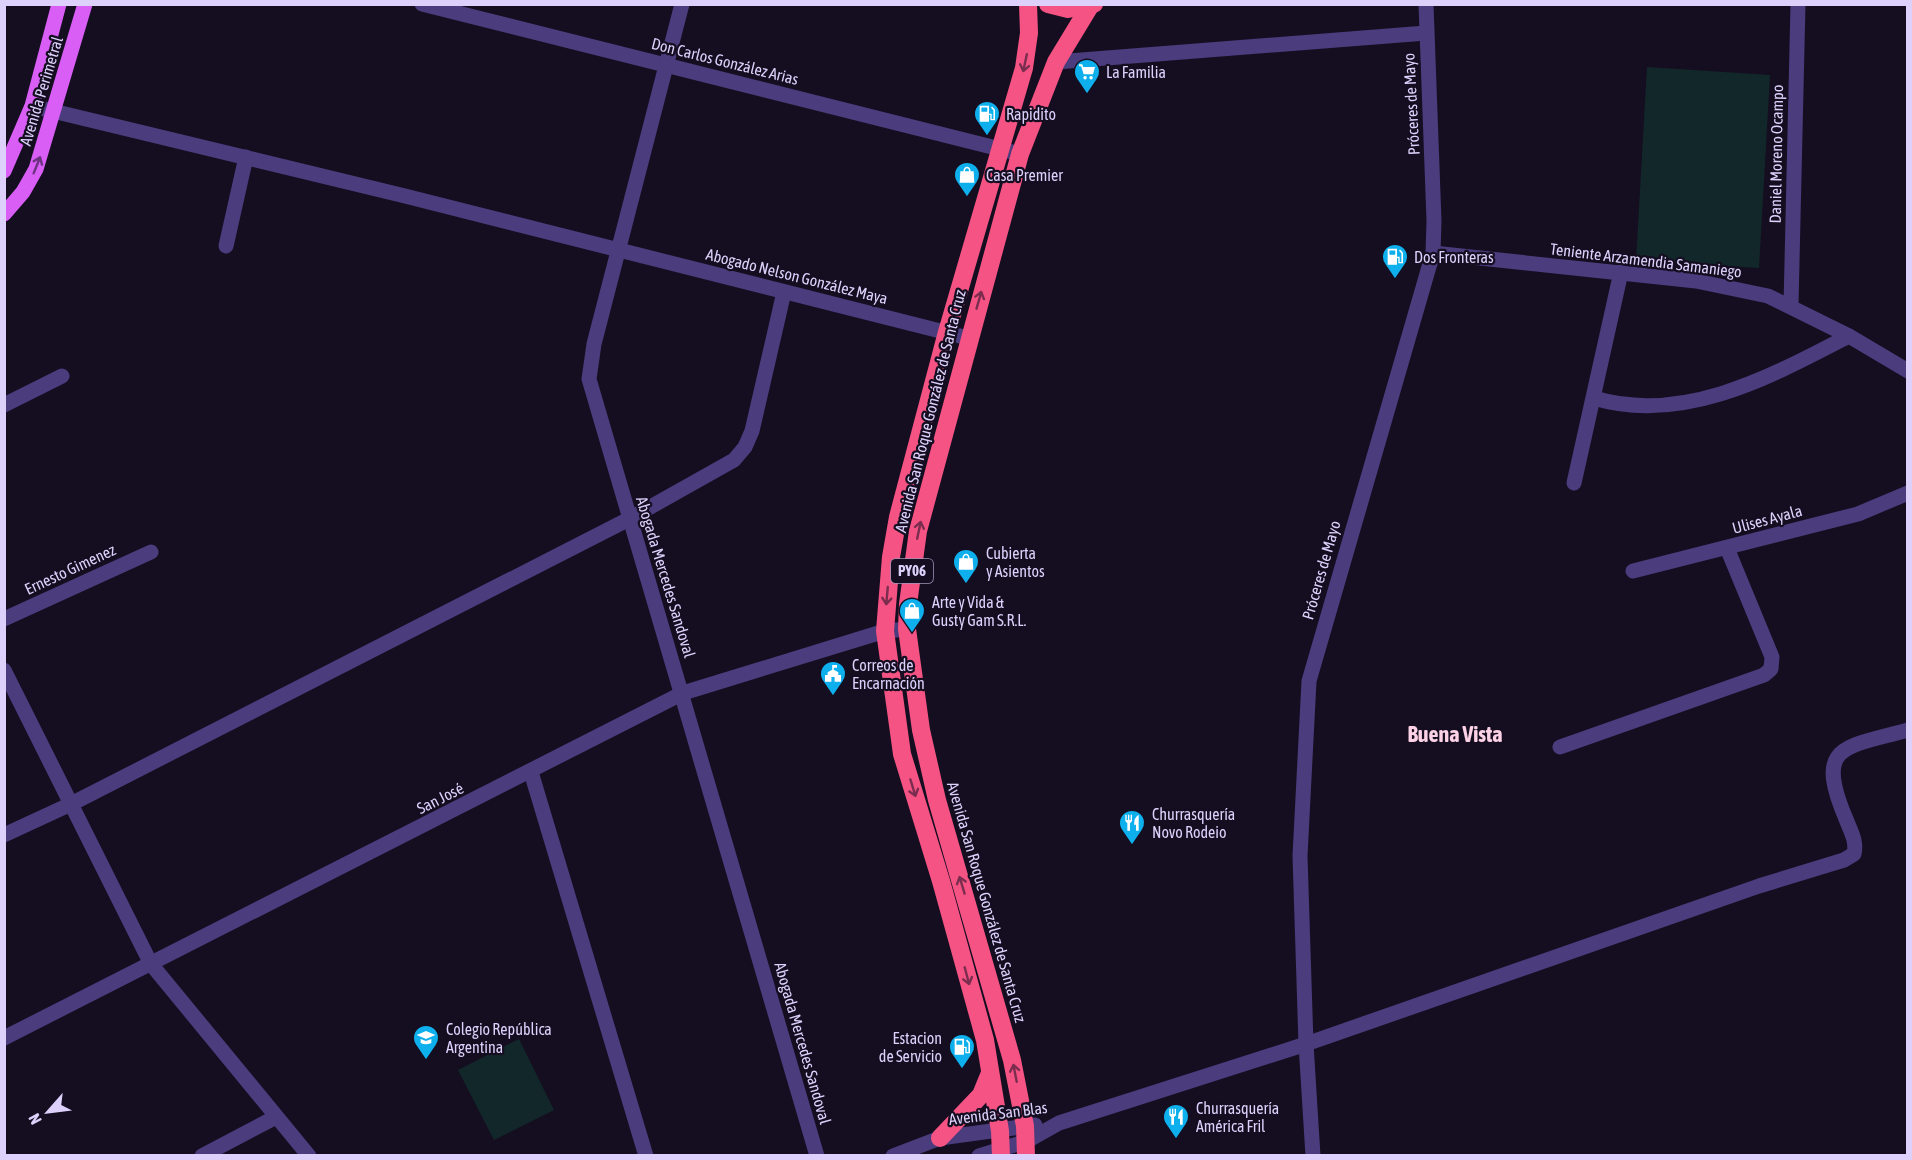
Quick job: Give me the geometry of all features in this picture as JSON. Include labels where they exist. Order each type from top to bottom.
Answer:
[{"type":"highway","name":"Avenida San Roque González de Santa Cruz","points":[[1001,1144],[991,1071],[942,881],[902,754],[885,631],[891,557],[898,517],[947,332],[1024,68],[1029,33],[1028,4]]},
{"type":"highway","name":"PY06","points":[[1048,4],[1068,9],[1092,5]]},
{"type":"highway","name":"Avenida San Roque González de Santa Cruz","points":[[1026,1140],[1000,1016],[934,789],[921,730],[907,629],[918,531],[968,338],[1020,154],[1056,62],[1092,5]]},
{"type":"highway","points":[[940,1138],[981,1095],[991,1071]]},
{"type":"main road","name":"Avenida Perimetral","points":[[4,171],[32,106],[59,4]]},
{"type":"main road","name":"Avenida Perimetral","points":[[4,214],[23,192],[36,169],[55,113],[85,4]]},
{"type":"street","name":"Don Carlos González Arias","points":[[422,4],[1020,154]]},
{"type":"street","name":"Abogada Mercedes Sandoval","points":[[682,4],[617,250],[594,344],[590,380],[817,1155]]},
{"type":"street","name":"Próceres de Mayo","points":[[1313,1155],[1306,1044],[1300,856],[1309,681],[1433,253],[1434,221],[1426,4]]},
{"type":"street","name":"Daniel Moreno Ocampo","points":[[1791,305],[1798,4]]},
{"type":"street","points":[[1056,62],[1426,33]]},
{"type":"street","name":"Abogado Nelson González Maya","points":[[32,106],[246,157],[968,338]]},
{"type":"street","points":[[226,246],[246,157]]},
{"type":"street","name":"Teniente Arzamendia Samaniego","points":[[1433,253],[1621,272],[1737,289],[1768,296],[1791,305],[1849,336],[1908,371]]},
{"type":"street","points":[[1574,483],[1621,272]]},
{"type":"street","points":[[4,834],[71,804],[629,519],[734,460],[745,447],[752,431],[784,292]]},
{"type":"street","points":[[1594,398],[1621,406],[1710,397],[1757,382],[1849,336]]},
{"type":"street","points":[[4,405],[62,376]]},
{"type":"street","name":"Ulises Ayala","points":[[1633,571],[1858,514],[1908,493]]},
{"type":"street","points":[[1560,747],[1764,675],[1771,669],[1772,657],[1727,548]]},
{"type":"street","name":"Ernesto Gimenez","points":[[4,619],[151,552]]},
{"type":"street","name":"San José","points":[[4,1038],[683,693],[885,631],[907,629]]},
{"type":"street","points":[[4,670],[151,964],[309,1155]]},
{"type":"street","name":"Avenida San Blas","points":[[979,1155],[1001,1144],[1026,1140],[1059,1123],[1306,1044],[1759,886],[1844,860],[1854,854],[1857,844],[1834,791],[1833,760],[1846,748],[1908,730]]},
{"type":"street","points":[[531,772],[646,1155]]},
{"type":"street","points":[[202,1155],[276,1117]]},
{"type":"street","name":"Avenida San Blas","points":[[893,1155],[940,1138],[974,1132],[1001,1144]]},
{"type":"green space","points":[[1647,67],[1770,75],[1759,268],[1636,261]]},
{"type":"green space","points":[[519,1039],[554,1110],[494,1140],[458,1070]]},
{"type":"place","name":"La Familia","points":[[1087,95]]},
{"type":"place","name":"Rapidito","points":[[987,137]]},
{"type":"place","name":"Casa Premier","points":[[967,198]]},
{"type":"place","name":"Dos Fronteras","points":[[1395,280]]},
{"type":"place","name":"Cubierta y Asientos","points":[[966,585]]},
{"type":"place","name":"Arte y Vida & Gusty Gam S.R.L.","points":[[912,634]]},
{"type":"place","name":"Correos de Encarnación","points":[[833,697]]},
{"type":"place","name":"Churrasquería Novo Rodeio","points":[[1132,846]]},
{"type":"place","name":"Colegio República Argentina","points":[[426,1061]]},
{"type":"place","name":"Estacion de Servicio","points":[[962,1070]]},
{"type":"place","name":"Churrasquería América Fril","points":[[1176,1140]]},
{"type":"district","name":"Buena Vista","points":[[1455,734]]}]
